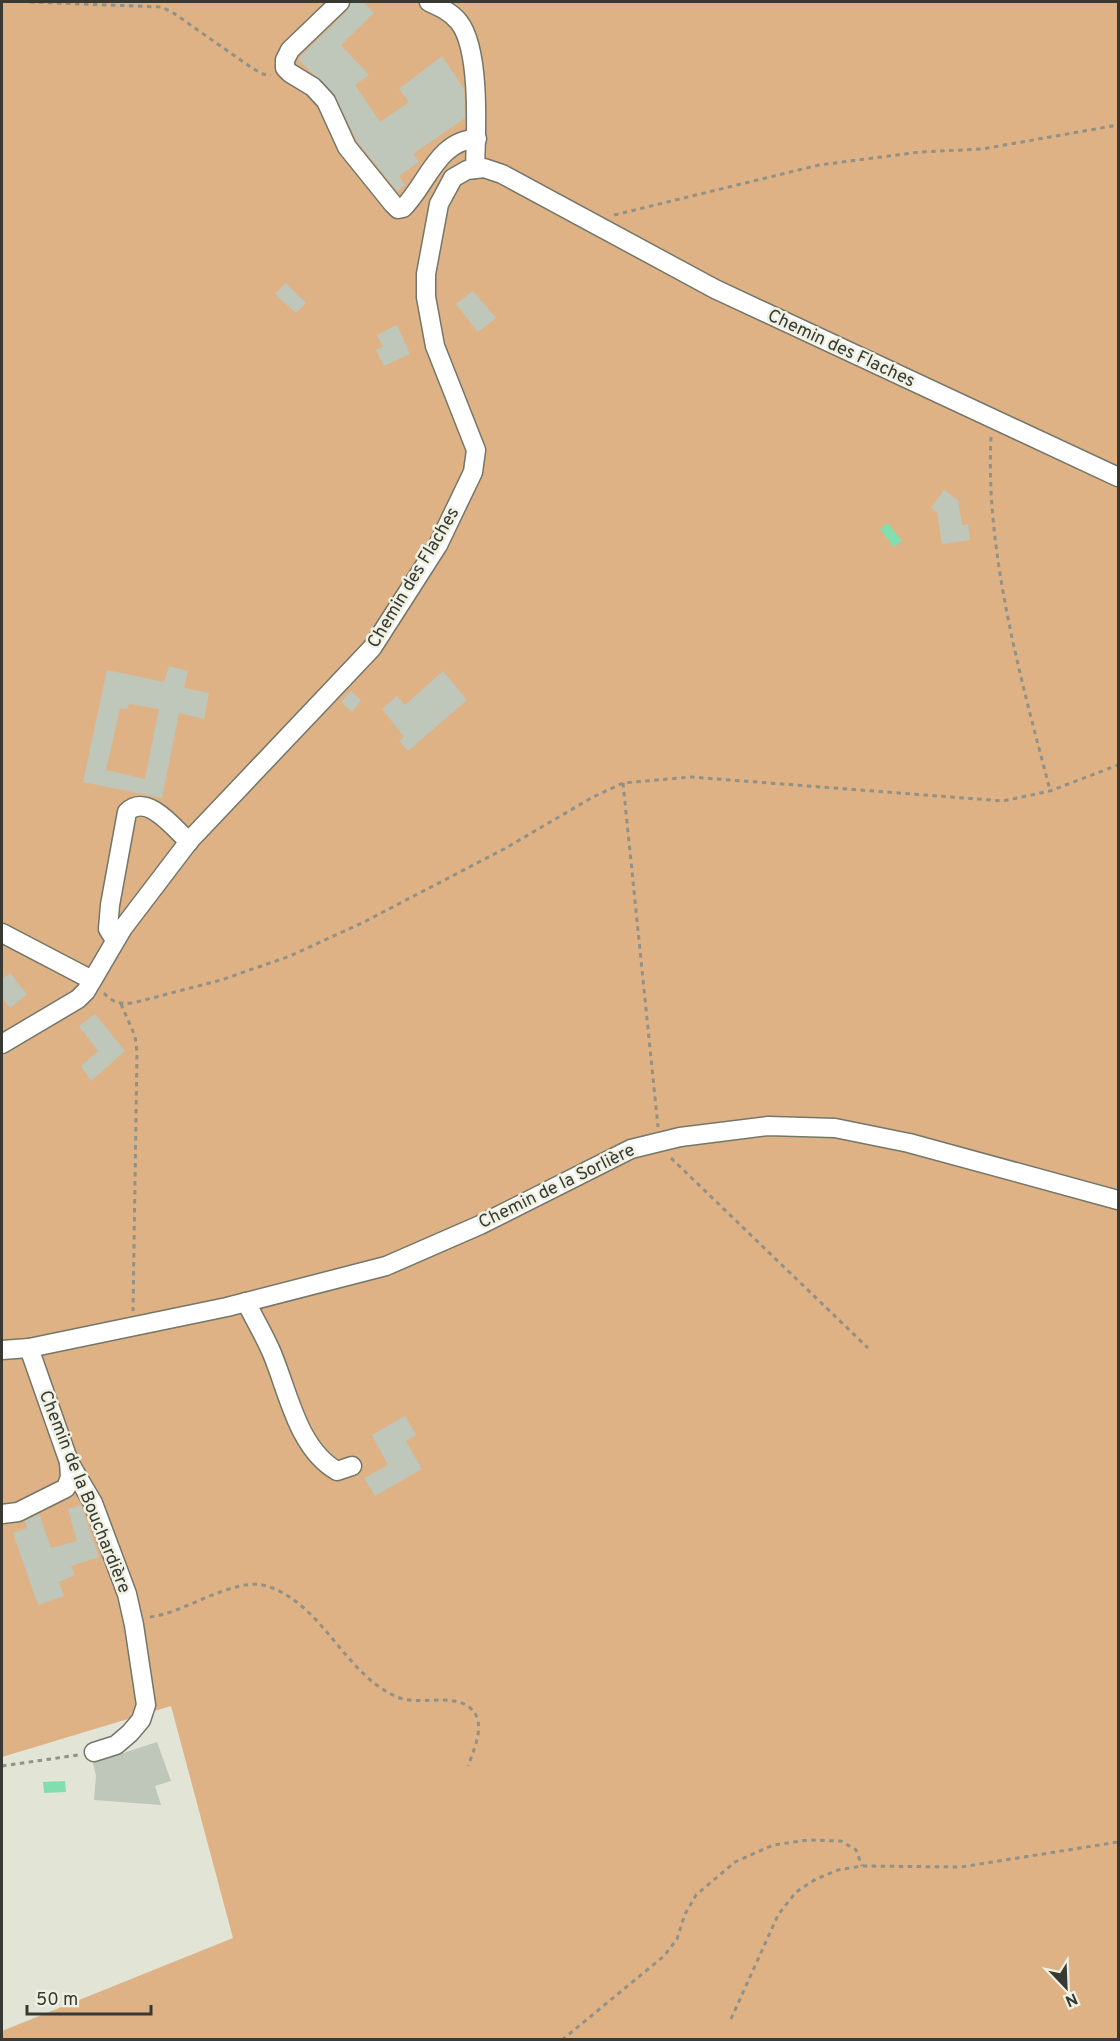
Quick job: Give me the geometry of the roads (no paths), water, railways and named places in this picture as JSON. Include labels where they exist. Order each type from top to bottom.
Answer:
[{"type":"street","points":[[339,2],[290,50],[285,60],[285,68],[290,74],[313,87],[326,101],[347,147],[398,209],[408,203],[425,176],[443,156],[463,140],[477,139]]},
{"type":"street","points":[[429,2],[444,8],[460,24],[468,47],[478,105],[475,169]]},
{"type":"street","name":"Chemin des Flaches","points":[[2,1044],[78,999],[116,940],[189,842],[372,648],[438,545],[473,472],[476,450],[435,346],[426,297],[426,274],[439,204],[444,190],[453,178],[467,170],[484,168],[502,174],[715,289],[992,420],[1119,477]]},
{"type":"street","points":[[116,940],[108,929],[127,812],[136,807],[147,808],[162,817],[189,842]]},
{"type":"street","points":[[2,933],[92,980]]},
{"type":"street","name":"Chemin de la Sorlière","points":[[2,1350],[29,1348],[246,1302],[353,1276],[410,1258],[480,1225],[595,1165],[631,1149],[661,1140],[768,1126],[835,1128],[909,1143],[1119,1200]]},
{"type":"street","points":[[246,1302],[271,1351],[296,1416],[313,1449],[324,1464],[337,1470],[352,1466]]},
{"type":"street","name":"Chemin de la Bouchardière","points":[[29,1348],[69,1462],[93,1503],[128,1594],[133,1619],[146,1705],[141,1720],[130,1733],[116,1745],[94,1752]]},
{"type":"street","points":[[2,1514],[18,1512],[66,1488],[70,1477],[69,1462]]}]
